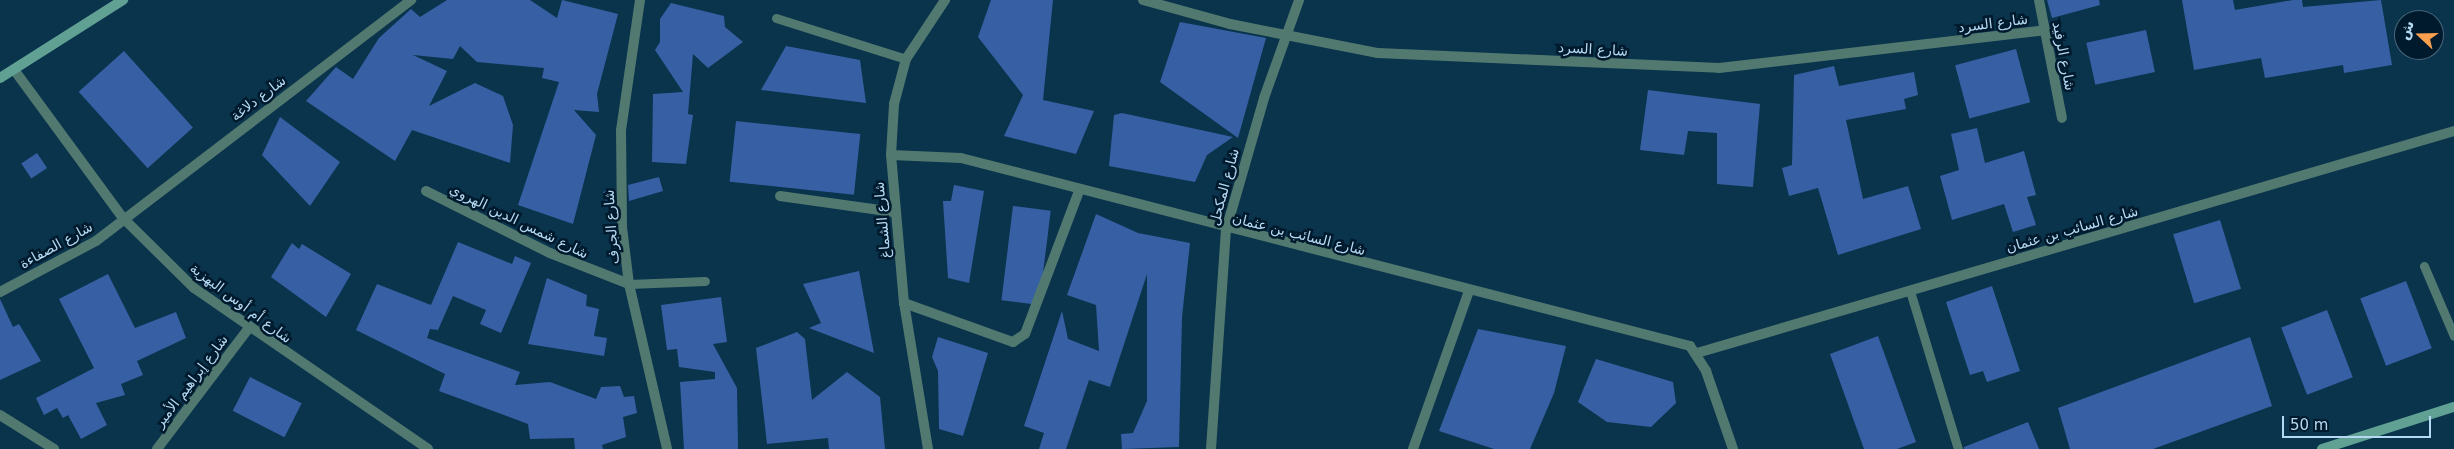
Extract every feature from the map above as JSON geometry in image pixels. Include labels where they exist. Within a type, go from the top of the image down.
[{"type":"street","points":[[0,78],[14,72],[123,0]]},
{"type":"street","name":"شارع دلاغة","points":[[123,218],[411,0]]},
{"type":"street","name":"شارع الجرف","points":[[640,0],[621,130],[622,227],[629,284],[667,449]]},
{"type":"street","name":"شارع الشماغ","points":[[928,449],[904,304],[894,212],[891,155],[894,104],[906,59],[944,0]]},
{"type":"street","name":"شارع السرد","points":[[1143,0],[1286,36],[1378,53],[1719,68],[2045,30]]},
{"type":"street","name":"شارع المكحل","points":[[1211,449],[1226,230],[1286,36],[1299,0]]},
{"type":"street","name":"شارع الرفيد","points":[[2039,0],[2062,118]]},
{"type":"street","name":"شارع أم أوس البهزية","points":[[14,72],[123,218],[194,288],[248,329],[428,449]]},
{"type":"street","name":"شارع السائب بن عثمان","points":[[891,155],[960,158],[1226,230],[1469,291],[1589,318],[1690,346],[1697,353],[2454,131]]},
{"type":"street","name":"شارع شمس الدين الهروي","points":[[426,191],[550,253],[629,284]]},
{"type":"street","points":[[904,304],[1013,342],[1025,334],[1079,191]]},
{"type":"street","points":[[780,196],[894,212]]},
{"type":"street","name":"شارع الصفاءة","points":[[0,292],[96,241],[123,218]]},
{"type":"street","points":[[1412,449],[1469,291]]},
{"type":"street","name":"شارع إبراهيم الأمير","points":[[157,449],[248,329]]},
{"type":"street","points":[[1697,353],[1733,449]]},
{"type":"street","points":[[2322,449],[2454,407]]},
{"type":"street","points":[[0,415],[54,449]]},
{"type":"lane","points":[[776,18],[906,59]]},
{"type":"lane","points":[[2424,266],[2454,336]]},
{"type":"lane","points":[[629,284],[705,281]]},
{"type":"lane","points":[[1910,291],[1958,449]]},
{"type":"building","points":[[447,0],[530,0],[557,18],[562,0],[618,14],[597,94],[599,112],[574,110],[596,135],[573,224],[518,205],[559,82],[542,78],[544,68],[477,62],[460,46],[453,59],[413,55],[447,71],[429,106],[475,83],[503,96],[513,125],[510,163],[412,130],[395,161],[306,101],[336,67],[353,79],[379,38],[411,9],[420,17]]},
{"type":"building","points":[[991,0],[1053,0],[1043,100],[1094,111],[1076,154],[1004,136],[1023,95],[978,37]]},
{"type":"building","points":[[2047,0],[2099,0],[2100,5],[2052,18]]},
{"type":"building","points":[[2182,0],[2233,0],[2235,10],[2293,0],[2302,0],[2303,7],[2381,0],[2392,65],[2344,73],[2343,65],[2265,78],[2261,58],[2194,70]]},
{"type":"building","points":[[671,3],[724,16],[725,27],[743,42],[708,68],[693,54],[688,114],[693,115],[686,164],[652,162],[653,94],[683,92],[655,50],[660,42],[660,19]]},
{"type":"building","points":[[1180,22],[1266,38],[1238,138],[1160,82]]},
{"type":"building","points":[[2146,30],[2155,72],[2095,85],[2086,43]]},
{"type":"building","points":[[786,46],[860,60],[866,103],[761,90]]},
{"type":"building","points":[[2016,49],[2030,102],[1969,118],[1955,65]]},
{"type":"building","points":[[124,51],[193,128],[148,168],[79,92]]},
{"type":"building","points":[[1834,66],[1839,86],[1914,72],[1918,95],[1904,99],[1906,109],[1846,120],[1863,199],[1908,186],[1921,229],[1838,255],[1818,188],[1789,196],[1782,168],[1792,165],[1794,75]]},
{"type":"building","points":[[1648,90],[1760,104],[1753,187],[1717,184],[1717,133],[1688,131],[1684,155],[1640,150]]},
{"type":"building","points":[[1122,113],[1233,137],[1207,155],[1195,182],[1109,166],[1114,115]]},
{"type":"building","points":[[280,117],[340,162],[310,206],[262,155]]},
{"type":"building","points":[[736,121],[860,134],[854,195],[730,182]]},
{"type":"building","points":[[1977,128],[1985,163],[2024,151],[2036,195],[2027,197],[2036,225],[2013,232],[2004,204],[1952,220],[1940,176],[1959,170],[1951,134]]},
{"type":"building","points":[[37,153],[47,168],[31,179],[21,164]]},
{"type":"building","points":[[659,177],[663,191],[629,201],[628,185]]},
{"type":"building","points":[[954,185],[984,191],[969,283],[948,278],[943,201],[951,201]]},
{"type":"building","points":[[615,189],[615,204],[607,207],[603,192]]},
{"type":"building","points":[[1013,206],[1051,211],[1039,305],[1001,300]]},
{"type":"building","points":[[1096,214],[1138,233],[1190,243],[1182,317],[1179,447],[1122,449],[1121,434],[1133,433],[1147,401],[1147,274],[1110,387],[1089,380],[1066,449],[1039,449],[1044,433],[1024,426],[1062,311],[1068,339],[1099,351],[1096,305],[1067,295]]},
{"type":"building","points":[[2220,220],[2241,289],[2194,303],[2173,234]]},
{"type":"building","points":[[458,242],[512,264],[515,256],[531,263],[501,333],[480,324],[486,310],[453,296],[438,330],[430,329],[427,338],[520,372],[515,385],[550,382],[596,399],[601,387],[620,386],[624,397],[634,396],[637,413],[623,417],[626,437],[602,445],[603,449],[575,449],[574,438],[530,439],[528,424],[439,391],[445,374],[356,330],[377,284],[431,305]]},
{"type":"building","points":[[292,243],[299,249],[302,244],[351,274],[326,317],[271,277]]},
{"type":"building","points":[[859,271],[874,353],[809,328],[821,323],[803,284]]},
{"type":"building","points":[[108,274],[135,328],[176,312],[186,338],[137,361],[143,375],[121,384],[125,395],[96,403],[107,425],[81,439],[68,415],[63,418],[57,408],[44,415],[36,398],[94,368],[59,299]]},
{"type":"building","points":[[547,278],[587,295],[586,306],[599,309],[594,336],[607,338],[604,356],[528,344]]},
{"type":"building","points":[[2406,281],[2432,348],[2386,366],[2360,299]]},
{"type":"building","points":[[1992,286],[2020,371],[1987,382],[1983,371],[1970,375],[1946,302]]},
{"type":"building","points":[[721,297],[727,342],[713,344],[737,388],[738,449],[684,449],[680,382],[715,379],[715,372],[679,367],[677,349],[667,350],[661,305]]},
{"type":"building","points":[[0,299],[13,327],[19,324],[41,361],[0,380]]},
{"type":"building","points":[[2327,310],[2353,377],[2307,395],[2281,328]]},
{"type":"building","points":[[1478,329],[1566,346],[1554,393],[1530,449],[1494,449],[1439,431]]},
{"type":"building","points":[[797,332],[805,339],[812,400],[847,372],[880,397],[885,449],[829,449],[828,438],[767,444],[756,348]]},
{"type":"building","points":[[1878,336],[1916,442],[1897,449],[1864,449],[1830,354]]},
{"type":"building","points":[[938,337],[988,353],[963,436],[939,429],[938,371],[932,357]]},
{"type":"building","points":[[2250,337],[2272,406],[2153,449],[2070,449],[2058,408]]},
{"type":"building","points":[[1596,359],[1673,382],[1676,403],[1651,427],[1607,422],[1578,402]]},
{"type":"building","points":[[250,377],[302,403],[284,437],[233,411]]},
{"type":"building","points":[[2028,422],[2039,449],[1964,449],[1964,447]]}]
